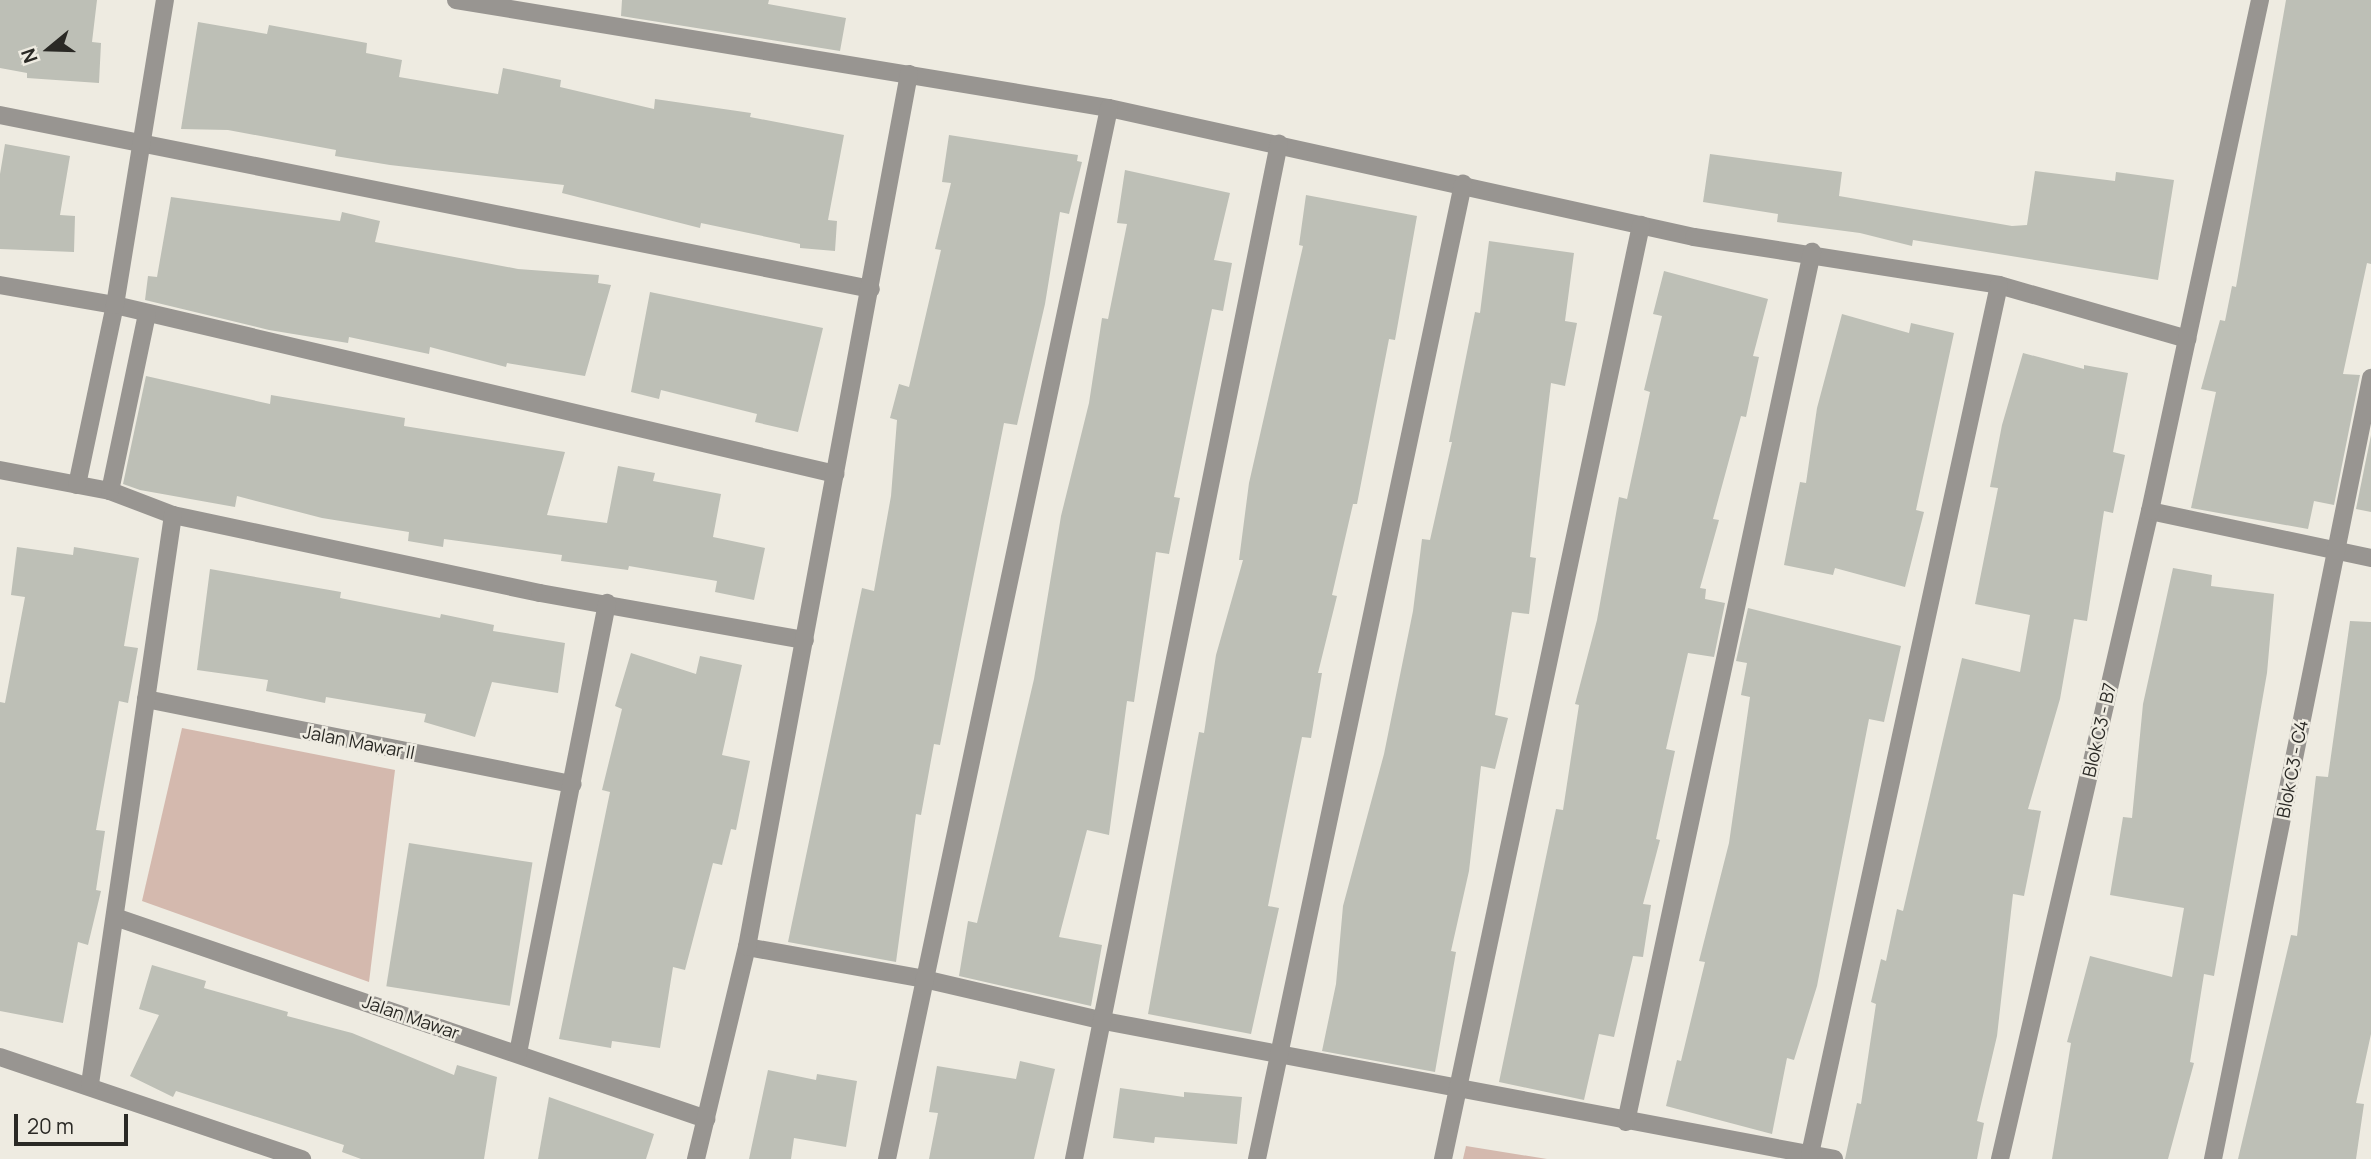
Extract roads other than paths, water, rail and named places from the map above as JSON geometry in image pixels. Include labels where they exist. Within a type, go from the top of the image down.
[{"type":"street","points":[[77,485],[115,304],[165,0]]},
{"type":"street","points":[[456,0],[1109,108],[1463,184],[1641,226],[1812,252],[1999,285],[2187,339]]},
{"type":"street","name":"Blok C3 - B7","points":[[2000,1159],[2150,512],[2260,0]]},
{"type":"street","points":[[696,1159],[747,947],[909,74]]},
{"type":"street","points":[[887,1159],[1109,108]]},
{"type":"street","points":[[0,115],[871,289]]},
{"type":"street","points":[[1074,1159],[1279,144]]},
{"type":"street","points":[[1257,1159],[1463,184]]},
{"type":"street","points":[[1443,1159],[1641,226]]},
{"type":"street","points":[[1626,1122],[1812,252]]},
{"type":"street","points":[[0,285],[115,304],[147,314],[835,474]]},
{"type":"street","points":[[1810,1154],[1999,285]]},
{"type":"street","points":[[110,491],[147,314]]},
{"type":"street","name":"Blok C3 - C4","points":[[2213,1159],[2371,378]]},
{"type":"street","points":[[0,470],[110,491],[173,514],[607,604],[805,640]]},
{"type":"street","points":[[2150,512],[2371,558]]},
{"type":"street","points":[[90,1084],[173,514]]},
{"type":"street","points":[[518,1053],[607,604]]},
{"type":"street","name":"Jalan Mawar II","points":[[146,699],[573,784]]},
{"type":"street","name":"Jalan Mawar","points":[[115,917],[706,1119]]},
{"type":"street","points":[[747,947],[924,979],[1104,1021],[1626,1122],[1834,1159]]},
{"type":"street","points":[[0,1057],[90,1084],[302,1159]]}]
